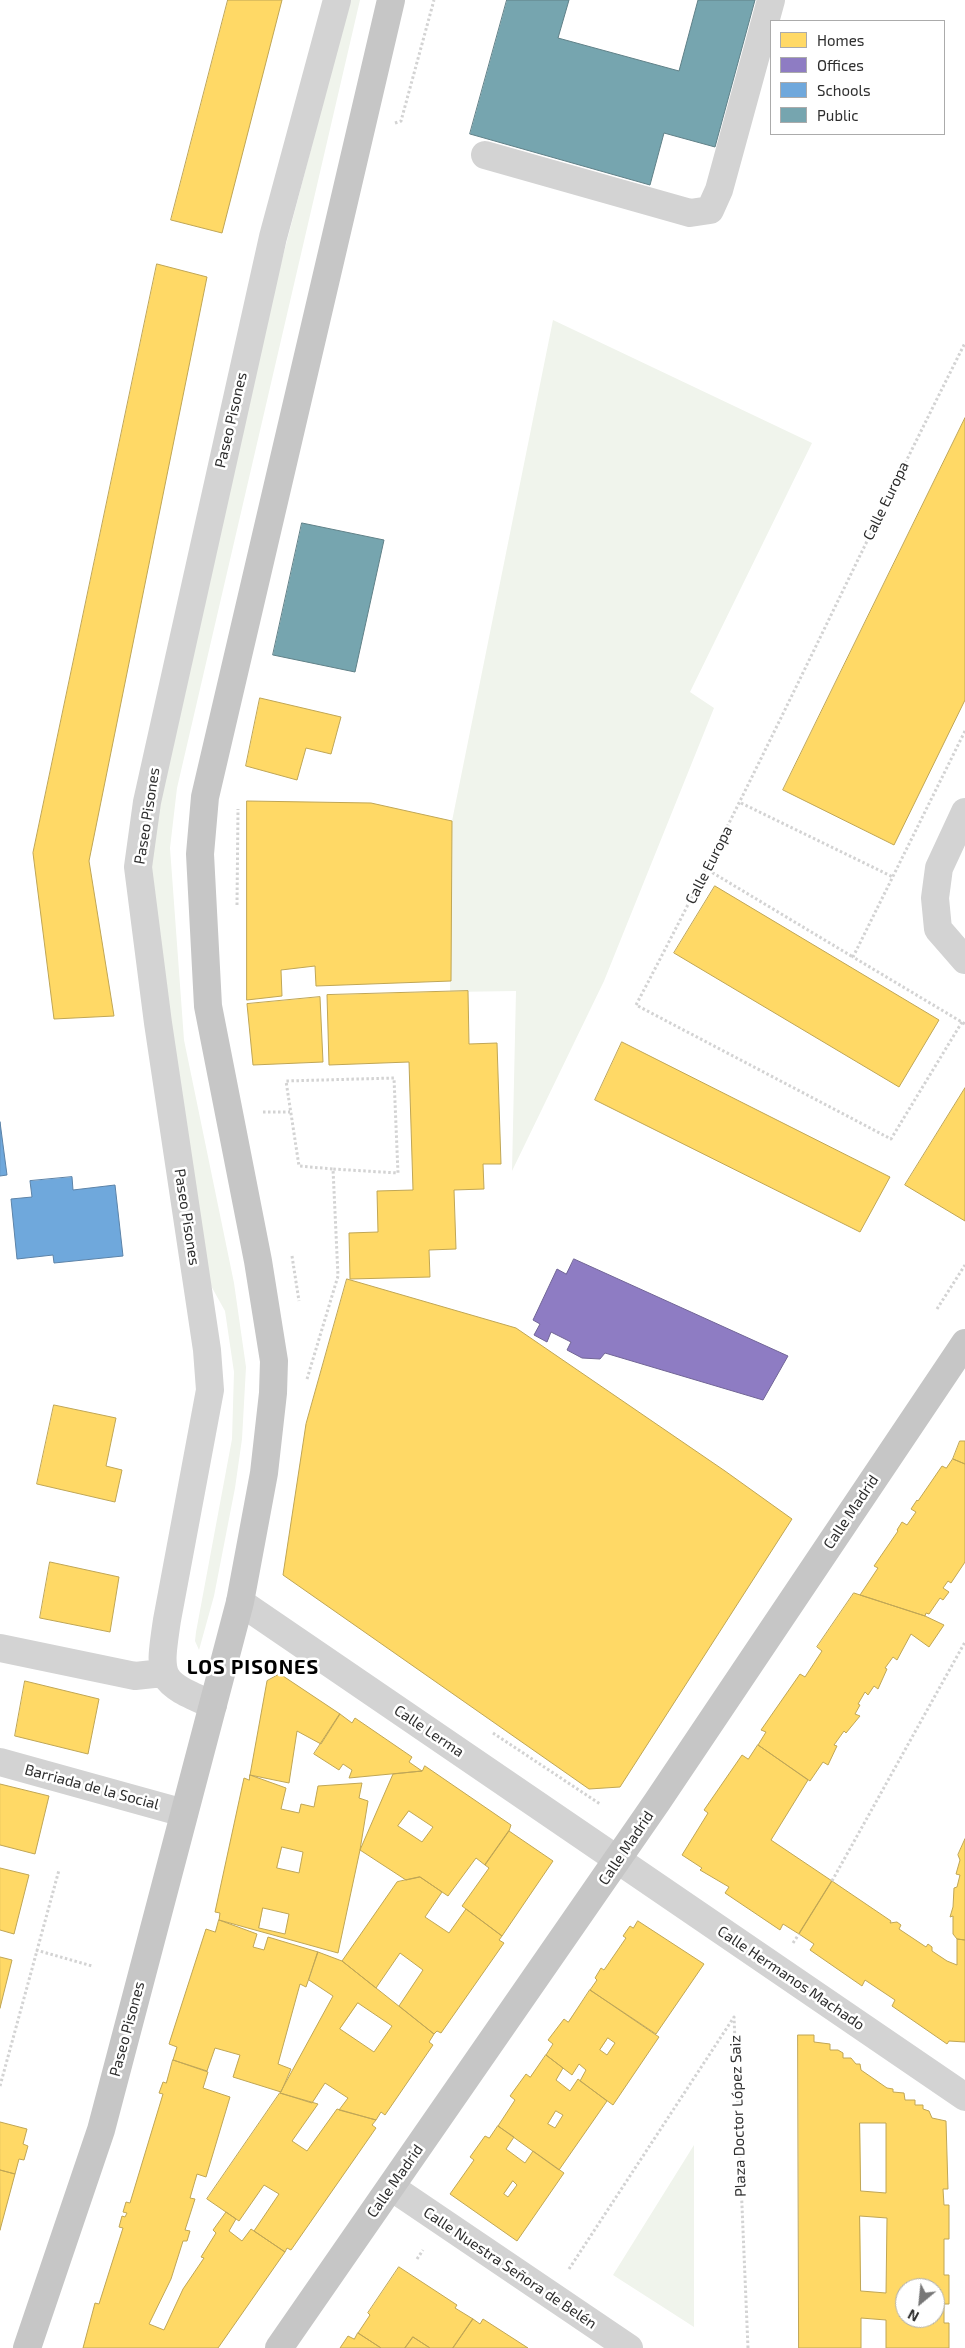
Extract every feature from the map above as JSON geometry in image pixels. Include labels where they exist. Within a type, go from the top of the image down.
[{"type":"main road","name":"Paseo Pisones","points":[[28,2348],[101,2130],[240,1602],[264,1473],[273,1393],[274,1361],[258,1262],[208,1006],[201,884],[201,825],[205,797],[391,0]]},
{"type":"main road","name":"Calle Madrid","points":[[279,2348],[618,1860],[965,1343]]},
{"type":"street","name":"Paseo Pisones","points":[[163,1673],[163,1646],[167,1620],[210,1390],[207,1350],[158,1023],[138,867],[147,802],[273,237],[337,0]]},
{"type":"street","points":[[484,155],[690,212],[710,210],[719,190],[771,0]]},
{"type":"street","points":[[965,812],[939,868],[935,898],[938,929],[965,960]]},
{"type":"street","name":"Calle Lerma","points":[[240,1602],[618,1860]]},
{"type":"street","points":[[0,1648],[135,1676],[163,1673],[168,1682],[176,1689],[213,1705]]},
{"type":"street","name":"Barriada de la Social","points":[[0,1762],[184,1813]]},
{"type":"street","name":"Calle Hermanos Machado","points":[[618,1860],[965,2097]]},
{"type":"street","name":"Calle Nuestra Señora de Belén","points":[[391,2187],[629,2348]]},
{"type":"path","points":[[386,126],[401,121],[434,0]]},
{"type":"path","name":"Calle Europa","points":[[962,1022],[891,1139],[636,1005],[708,870],[885,501],[965,343]]},
{"type":"path","points":[[237,910],[239,802]]},
{"type":"path","points":[[741,802],[893,877]]},
{"type":"path","points":[[708,870],[853,957]]},
{"type":"path","points":[[394,1078],[398,1174],[333,1169],[299,1166],[286,1081],[394,1078]]},
{"type":"path","points":[[262,1104],[265,1122]]},
{"type":"path","points":[[263,1112],[290,1112]]},
{"type":"path","points":[[305,1362],[307,1380],[338,1276],[333,1169]]},
{"type":"path","points":[[290,1246],[300,1308]]},
{"type":"path","points":[[937,1309],[965,1265]]},
{"type":"path","points":[[832,1882],[965,1642]]},
{"type":"path","points":[[486,1728],[600,1804]]},
{"type":"path","points":[[0,2086],[59,1870]]},
{"type":"path","points":[[36,1950],[92,1966]]},
{"type":"path","name":"Plaza Doctor López Saiz","points":[[566,2275],[734,2017],[748,2348]]},
{"type":"path","points":[[417,2259],[423,2250]]},
{"type":"shaded area","points":[[350,0],[360,0],[177,788],[170,848],[184,1040],[234,1283],[246,1367],[242,1439],[235,1488],[214,1596],[199,1650],[195,1641],[196,1632],[232,1439],[234,1372],[225,1311],[210,1284],[196,1200],[151,878],[152,849],[159,806],[278,275]]},
{"type":"shaded area","points":[[553,320],[812,443],[690,692],[714,708],[604,981],[512,1171],[516,991],[450,992],[452,821]]},
{"type":"shaded area","points":[[694,2145],[694,2327],[613,2275]]},
{"type":"building: Homes","points":[[228,0],[282,0],[222,233],[171,220]]},
{"type":"building: Homes","points":[[157,264],[207,277],[89,861],[114,1016],[54,1019],[33,853]]},
{"type":"building: Homes","points":[[965,418],[965,700],[894,845],[783,790]]},
{"type":"building: Homes","points":[[260,698],[341,717],[331,754],[306,748],[297,780],[246,766]]},
{"type":"building: Homes","points":[[247,801],[371,803],[452,821],[451,981],[316,986],[315,966],[281,970],[282,996],[247,1000]]},
{"type":"building: Homes","points":[[715,886],[939,1020],[899,1087],[674,953]]},
{"type":"building: Homes","points":[[468,991],[469,1044],[497,1043],[501,1164],[483,1164],[484,1189],[454,1190],[456,1249],[429,1250],[430,1277],[350,1279],[349,1233],[378,1232],[377,1191],[413,1190],[409,1062],[329,1065],[327,995]]},
{"type":"building: Homes","points":[[320,997],[323,1062],[253,1065],[247,1004]]},
{"type":"building: Homes","points":[[622,1042],[890,1177],[860,1232],[595,1100]]},
{"type":"building: Homes","points":[[965,1088],[965,1221],[905,1185]]},
{"type":"building: Homes","points":[[347,1279],[516,1328],[792,1519],[620,1787],[589,1789],[283,1575],[306,1424]]},
{"type":"building: Homes","points":[[54,1405],[116,1418],[106,1466],[122,1470],[115,1502],[37,1484]]},
{"type":"building: Homes","points":[[960,1441],[965,1441],[965,1464],[953,1459]]},
{"type":"building: Homes","points":[[953,1459],[965,1464],[965,1562],[951,1583],[948,1581],[943,1588],[949,1592],[943,1600],[940,1598],[929,1614],[926,1613],[925,1616],[860,1595],[878,1568],[874,1566],[902,1522],[907,1525],[916,1512],[911,1509],[917,1500],[942,1466],[946,1468]]},
{"type":"building: Homes","points":[[50,1562],[119,1577],[110,1632],[40,1618]]},
{"type":"building: Homes","points":[[854,1593],[925,1616],[944,1625],[929,1647],[911,1634],[897,1660],[893,1657],[885,1668],[887,1669],[878,1689],[874,1686],[868,1695],[865,1692],[855,1714],[860,1716],[846,1733],[844,1731],[834,1745],[837,1746],[828,1765],[823,1762],[810,1781],[758,1745],[766,1732],[761,1730],[800,1674],[805,1677],[822,1651],[817,1647]]},
{"type":"building: Homes","points":[[280,1674],[340,1714],[321,1744],[297,1731],[289,1783],[250,1775],[267,1681]]},
{"type":"building: Homes","points":[[25,1681],[99,1699],[88,1754],[15,1736]]},
{"type":"building: Homes","points":[[340,1714],[352,1723],[355,1718],[412,1757],[409,1762],[422,1771],[349,1778],[352,1770],[343,1764],[339,1770],[314,1754]]},
{"type":"building: Homes","points":[[758,1745],[808,1780],[771,1840],[832,1881],[799,1934],[783,1924],[780,1930],[725,1893],[729,1887],[700,1870],[702,1868],[682,1855],[708,1813],[704,1810],[742,1755],[748,1759]]},
{"type":"building: Homes","points":[[425,1766],[511,1825],[509,1831],[485,1865],[476,1858],[448,1896],[420,1877],[406,1880],[360,1850],[393,1774],[422,1771]],"holes":[[[409,1811],[433,1827],[422,1842],[398,1826]]]},
{"type":"building: Homes","points":[[250,1775],[286,1788],[281,1809],[299,1813],[301,1804],[314,1807],[318,1786],[362,1783],[359,1798],[368,1801],[360,1850],[338,1953],[219,1920],[220,1913],[215,1912],[244,1778],[249,1780]],"holes":[[[282,1847],[303,1852],[299,1873],[277,1868]],[[263,1908],[289,1914],[285,1934],[259,1928]]]},
{"type":"building: Homes","points":[[0,1784],[49,1796],[35,1854],[0,1845]]},
{"type":"building: Homes","points":[[509,1831],[553,1861],[502,1936],[462,1906],[489,1868],[485,1865]]},
{"type":"building: Homes","points":[[965,1839],[965,1940],[957,1939],[953,1934],[953,1916],[950,1917],[953,1907],[954,1888],[957,1887],[960,1875],[956,1874],[960,1860],[958,1855]]},
{"type":"building: Homes","points":[[0,1868],[29,1875],[14,1934],[0,1930]]},
{"type":"building: Homes","points":[[420,1877],[442,1892],[425,1917],[449,1933],[466,1909],[502,1936],[499,1940],[504,1943],[441,2033],[437,2031],[434,2034],[399,2006],[423,1970],[400,1953],[376,1988],[342,1961],[397,1882]]},
{"type":"building: Homes","points":[[832,1881],[891,1921],[890,1923],[897,1922],[901,1925],[899,1929],[926,1947],[928,1944],[932,1947],[932,1951],[947,1961],[957,1965],[957,1939],[965,1940],[965,2042],[949,2041],[947,2044],[892,2006],[895,2000],[865,1980],[862,1986],[810,1950],[814,1944],[799,1934]]},
{"type":"building: Homes","points":[[219,1920],[257,1934],[253,1947],[264,1950],[268,1937],[318,1952],[306,1987],[300,1984],[278,2064],[291,2069],[281,2092],[233,2077],[240,2055],[215,2048],[207,2071],[173,2060],[177,2047],[169,2044],[206,1929],[215,1932]]},
{"type":"building: Homes","points":[[638,1921],[704,1964],[656,2034],[590,1990],[597,1980],[595,1978],[601,1968],[604,1970],[626,1938],[623,1936],[630,1926],[633,1928]]},
{"type":"building: Homes","points":[[318,1952],[342,1961],[434,2034],[429,2042],[433,2045],[385,2115],[381,2112],[376,2120],[339,2110],[348,2098],[325,2083],[312,2103],[280,2093],[333,1996],[309,1980]],"holes":[[[358,2003],[392,2026],[374,2052],[340,2029]]]},
{"type":"building: Homes","points":[[0,1957],[12,1960],[0,2008]]},
{"type":"building: Homes","points":[[590,1990],[659,2037],[613,2105],[580,2081],[586,2070],[579,2064],[572,2075],[546,2055],[553,2044],[548,2040],[564,2019],[568,2022]],"holes":[[[608,2038],[615,2043],[607,2055],[600,2050]]]},
{"type":"building: Homes","points":[[798,2035],[814,2035],[814,2042],[830,2044],[830,2050],[838,2050],[843,2053],[843,2058],[851,2058],[856,2064],[860,2064],[861,2070],[887,2088],[893,2089],[893,2092],[904,2093],[905,2100],[915,2100],[915,2105],[923,2105],[923,2109],[929,2111],[932,2118],[946,2121],[948,2189],[943,2189],[944,2205],[949,2205],[949,2239],[944,2239],[944,2275],[949,2275],[949,2304],[945,2304],[945,2278],[895,2278],[895,2328],[945,2328],[945,2323],[949,2323],[949,2348],[886,2348],[886,2320],[861,2318],[861,2348],[799,2348]],"holes":[[[860,2123],[886,2123],[886,2193],[861,2191]],[[860,2216],[887,2218],[886,2293],[861,2291]]]},
{"type":"building: Homes","points":[[546,2055],[563,2068],[556,2080],[570,2091],[578,2079],[607,2101],[559,2170],[498,2126],[515,2100],[510,2096],[526,2074],[530,2077]],"holes":[[[556,2111],[563,2115],[555,2128],[548,2124]]]},
{"type":"building: Homes","points":[[173,2060],[208,2072],[203,2088],[230,2097],[206,2177],[197,2174],[190,2198],[195,2199],[185,2230],[190,2231],[187,2241],[183,2241],[171,2279],[149,2324],[164,2330],[183,2289],[204,2258],[201,2257],[216,2233],[213,2230],[226,2212],[236,2219],[229,2231],[242,2241],[251,2229],[285,2252],[218,2348],[83,2348],[95,2303],[99,2304],[123,2228],[119,2227],[122,2216],[125,2217],[127,2213],[123,2212],[126,2202],[130,2203],[163,2094],[159,2093],[163,2082],[166,2083]]},
{"type":"building: Homes","points":[[280,2093],[318,2104],[292,2141],[307,2151],[337,2109],[376,2120],[372,2125],[376,2128],[291,2250],[287,2248],[285,2252],[254,2231],[279,2194],[264,2185],[239,2221],[207,2199]]},
{"type":"building: Homes","points":[[0,2122],[27,2129],[23,2144],[28,2146],[24,2160],[19,2159],[15,2174],[0,2170]]},
{"type":"building: Homes","points":[[498,2126],[514,2137],[506,2149],[525,2163],[533,2151],[564,2173],[517,2241],[450,2194],[474,2160],[470,2157],[485,2136],[489,2138]],"holes":[[[513,2181],[517,2185],[508,2197],[504,2194]]]},
{"type":"building: Homes","points":[[0,2170],[15,2174],[0,2230]]},
{"type":"building: Homes","points":[[399,2267],[457,2305],[455,2308],[473,2319],[453,2348],[430,2348],[413,2337],[405,2348],[381,2348],[358,2333],[370,2315],[368,2313]]},
{"type":"building: Homes","points":[[473,2319],[480,2324],[483,2319],[528,2348],[453,2348]]},
{"type":"building: Homes","points":[[358,2333],[381,2348],[340,2348],[348,2336],[354,2339]]},
{"type":"building: Homes","points":[[413,2337],[430,2348],[405,2348]]},
{"type":"building: Offices","points":[[574,1259],[788,1356],[763,1400],[605,1353],[600,1359],[582,1358],[567,1350],[571,1342],[551,1332],[547,1342],[534,1335],[540,1324],[533,1320],[557,1269],[566,1274]]},
{"type":"building: Schools","points":[[0,1122],[7,1175],[0,1176]]},
{"type":"building: Schools","points":[[72,1177],[73,1190],[115,1185],[123,1256],[54,1263],[53,1255],[17,1259],[11,1199],[32,1197],[30,1181]]},
{"type":"building: Public","points":[[507,0],[569,0],[558,38],[679,71],[698,0],[755,0],[715,147],[664,133],[650,185],[470,134]]},
{"type":"building: Public","points":[[302,523],[384,540],[355,672],[273,655]]},
{"type":"district","name":"LOS PISONES","points":[[253,1667]]}]
